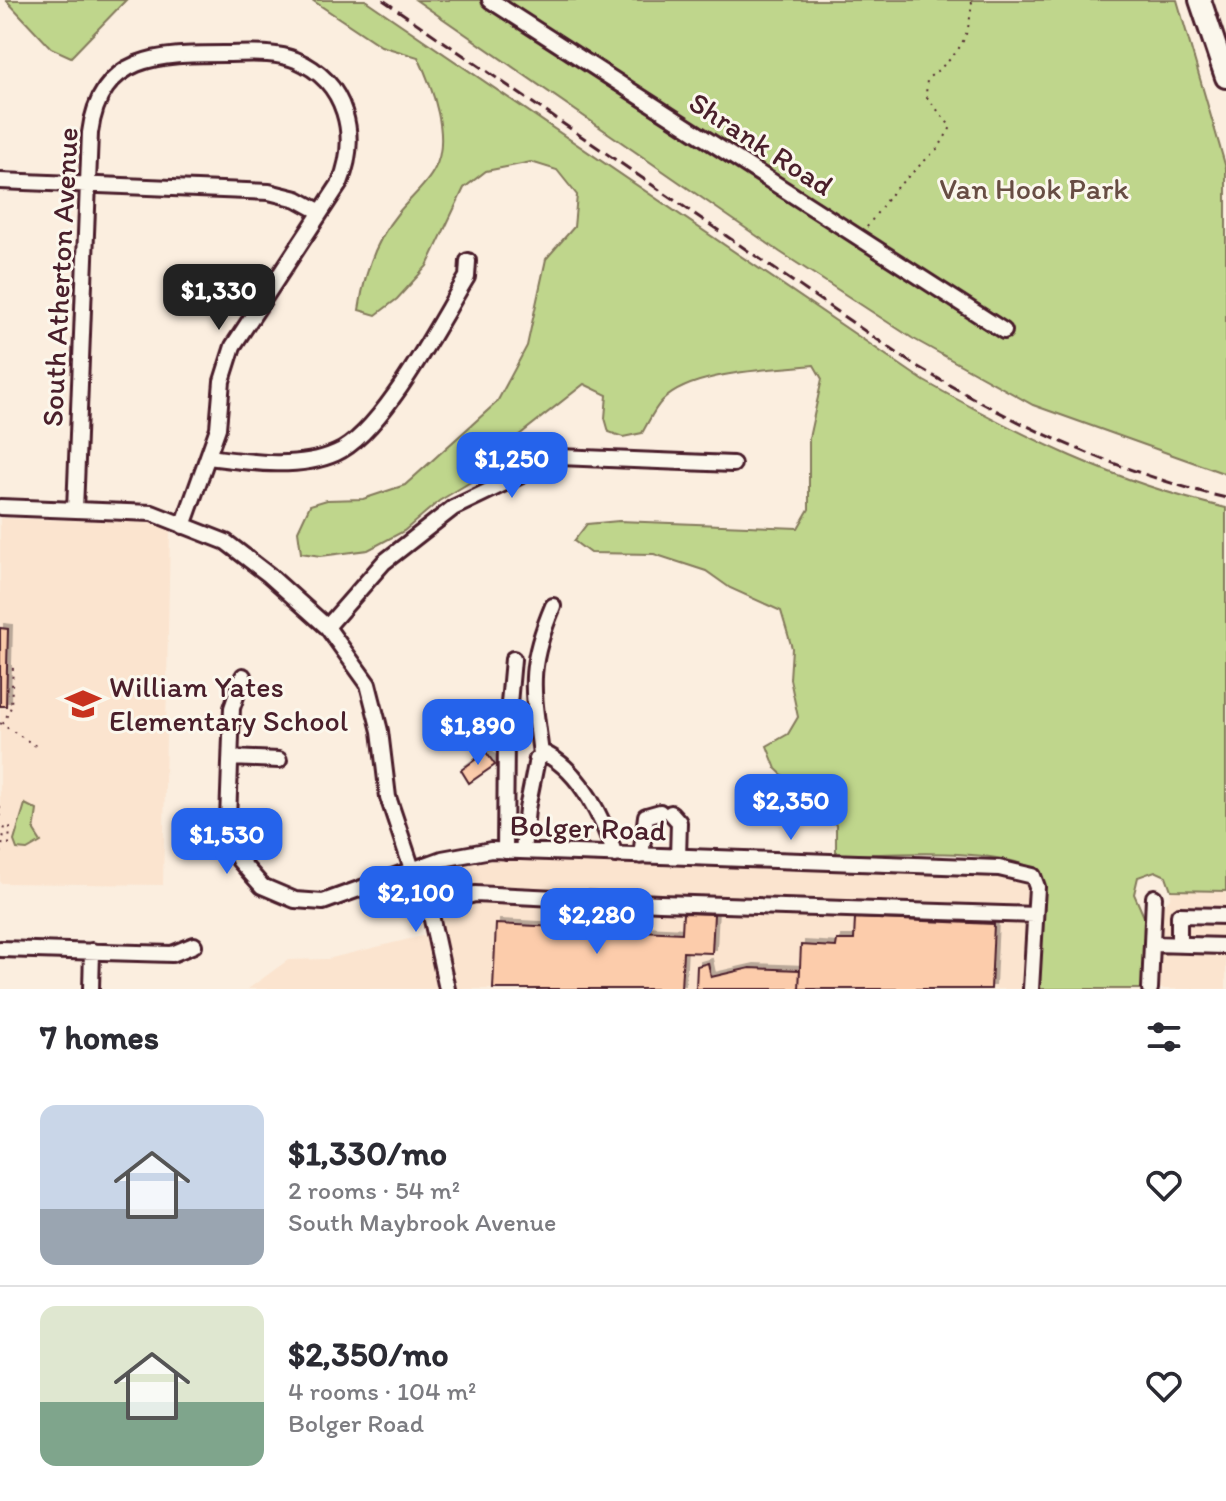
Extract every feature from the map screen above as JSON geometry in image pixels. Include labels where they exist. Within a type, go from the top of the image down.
[{"type":"highway","points":[[1200,0],[1226,77]]},
{"type":"street","name":"Shrank Road","points":[[490,0],[1004,331]]},
{"type":"street","name":"South Atherton Avenue","points":[[75,510],[88,184],[95,109],[114,79],[136,63],[171,54],[274,54],[296,60],[320,74],[338,95],[347,116],[351,143],[344,175],[319,211]]},
{"type":"street","points":[[0,181],[269,192],[297,199],[319,211],[233,346],[222,381],[218,428],[183,526]]},
{"type":"street","points":[[208,457],[257,463],[307,460],[334,454],[353,444],[375,421],[467,277],[468,261]]},
{"type":"street","points":[[327,627],[384,562],[453,508],[559,457],[733,464]]},
{"type":"street","points":[[0,507],[152,513],[226,542],[269,575],[327,627],[368,684],[380,731],[388,797],[412,869],[429,906],[447,989]]},
{"type":"street","points":[[523,851],[527,809],[541,754],[531,679],[540,637],[553,606]]},
{"type":"street","points":[[505,851],[506,737],[513,659]]},
{"type":"street","name":"Bolger Road","points":[[243,676],[233,702],[230,836],[239,860],[262,886],[295,900],[323,902],[468,852],[523,851],[999,868],[1033,876],[1035,915],[1031,989]]},
{"type":"street","points":[[541,754],[556,759],[600,814],[615,855]]},
{"type":"street","points":[[231,758],[279,760]]},
{"type":"street","points":[[641,856],[646,816],[666,812],[679,822],[678,857]]},
{"type":"street","points":[[429,906],[475,894],[1035,915]]},
{"type":"street","points":[[1150,989],[1154,897]]},
{"type":"street","points":[[1179,944],[1179,915],[1226,916]]},
{"type":"street","points":[[1152,944],[1226,946]]},
{"type":"street","points":[[0,949],[172,954],[194,945]]},
{"type":"street","points":[[91,989],[92,951]]},
{"type":"path","points":[[859,238],[893,191],[939,147],[951,127],[926,96],[927,79],[953,58],[967,38],[972,0]]},
{"type":"path","points":[[13,666],[11,707],[2,724],[39,748]]},
{"type":"path","points":[[0,806],[0,837]]},
{"type":"path","points":[[0,861],[5,826],[10,827],[9,844],[14,844]]},
{"type":"shaded area","name":"William Yates Elementary School","points":[[0,518],[154,523],[170,530],[163,885],[0,883]]},
{"type":"shaded area","points":[[487,857],[1018,878],[1026,885],[1029,899],[1024,989],[454,989],[428,878],[440,865]]},
{"type":"shaded area","points":[[1171,890],[1226,891],[1226,989],[1156,989],[1160,908],[1170,898]]},
{"type":"shaded area","points":[[426,935],[437,989],[248,989],[288,960],[327,959]]},
{"type":"green space","points":[[6,0],[126,0],[71,57],[51,48]]},
{"type":"green space","points":[[312,0],[365,0],[924,381],[1070,456],[1145,485],[1226,508],[1226,891],[1171,890],[1166,876],[1155,871],[1138,877],[1134,894],[1145,919],[1143,989],[1037,989],[1035,869],[992,857],[966,854],[836,855],[836,825],[776,769],[767,746],[788,734],[798,717],[790,679],[792,648],[781,611],[730,588],[706,571],[654,554],[590,553],[574,541],[587,524],[619,521],[798,528],[809,509],[809,438],[822,379],[814,365],[734,373],[693,383],[662,401],[642,433],[623,437],[609,432],[605,418],[607,395],[584,384],[518,436],[504,462],[439,501],[404,531],[368,550],[321,556],[301,553],[298,531],[310,505],[327,500],[363,499],[405,485],[497,402],[527,346],[546,259],[574,227],[577,195],[557,170],[531,162],[486,171],[464,188],[427,266],[397,299],[376,315],[359,310],[367,271],[383,235],[434,170],[439,157],[441,128],[434,97],[418,57],[381,46]]},
{"type":"green space","name":"Van Hook Park","points":[[416,0],[1177,0],[1226,168],[1226,474],[1033,405],[912,338],[780,252]]},
{"type":"green space","points":[[25,804],[37,810],[34,831],[41,842],[27,850],[17,849],[14,841]]},
{"type":"building","points":[[0,628],[8,629],[6,706],[0,706]]},
{"type":"building","points":[[486,752],[495,765],[469,783],[461,770]]},
{"type":"building","points":[[683,913],[714,914],[712,953],[683,952],[681,989],[493,989],[496,924],[682,933]]},
{"type":"building","points":[[855,918],[994,924],[991,989],[799,989],[801,945],[836,947],[837,940],[854,940]]},
{"type":"building","points":[[708,963],[711,977],[750,968],[800,970],[799,989],[696,989],[697,966]]},
{"type":"railway","points":[[383,0],[910,362],[947,384],[1024,424],[1102,459],[1226,498]]},
{"type":"place","name":"William Yates Elementary School","points":[[83,704]]}]
